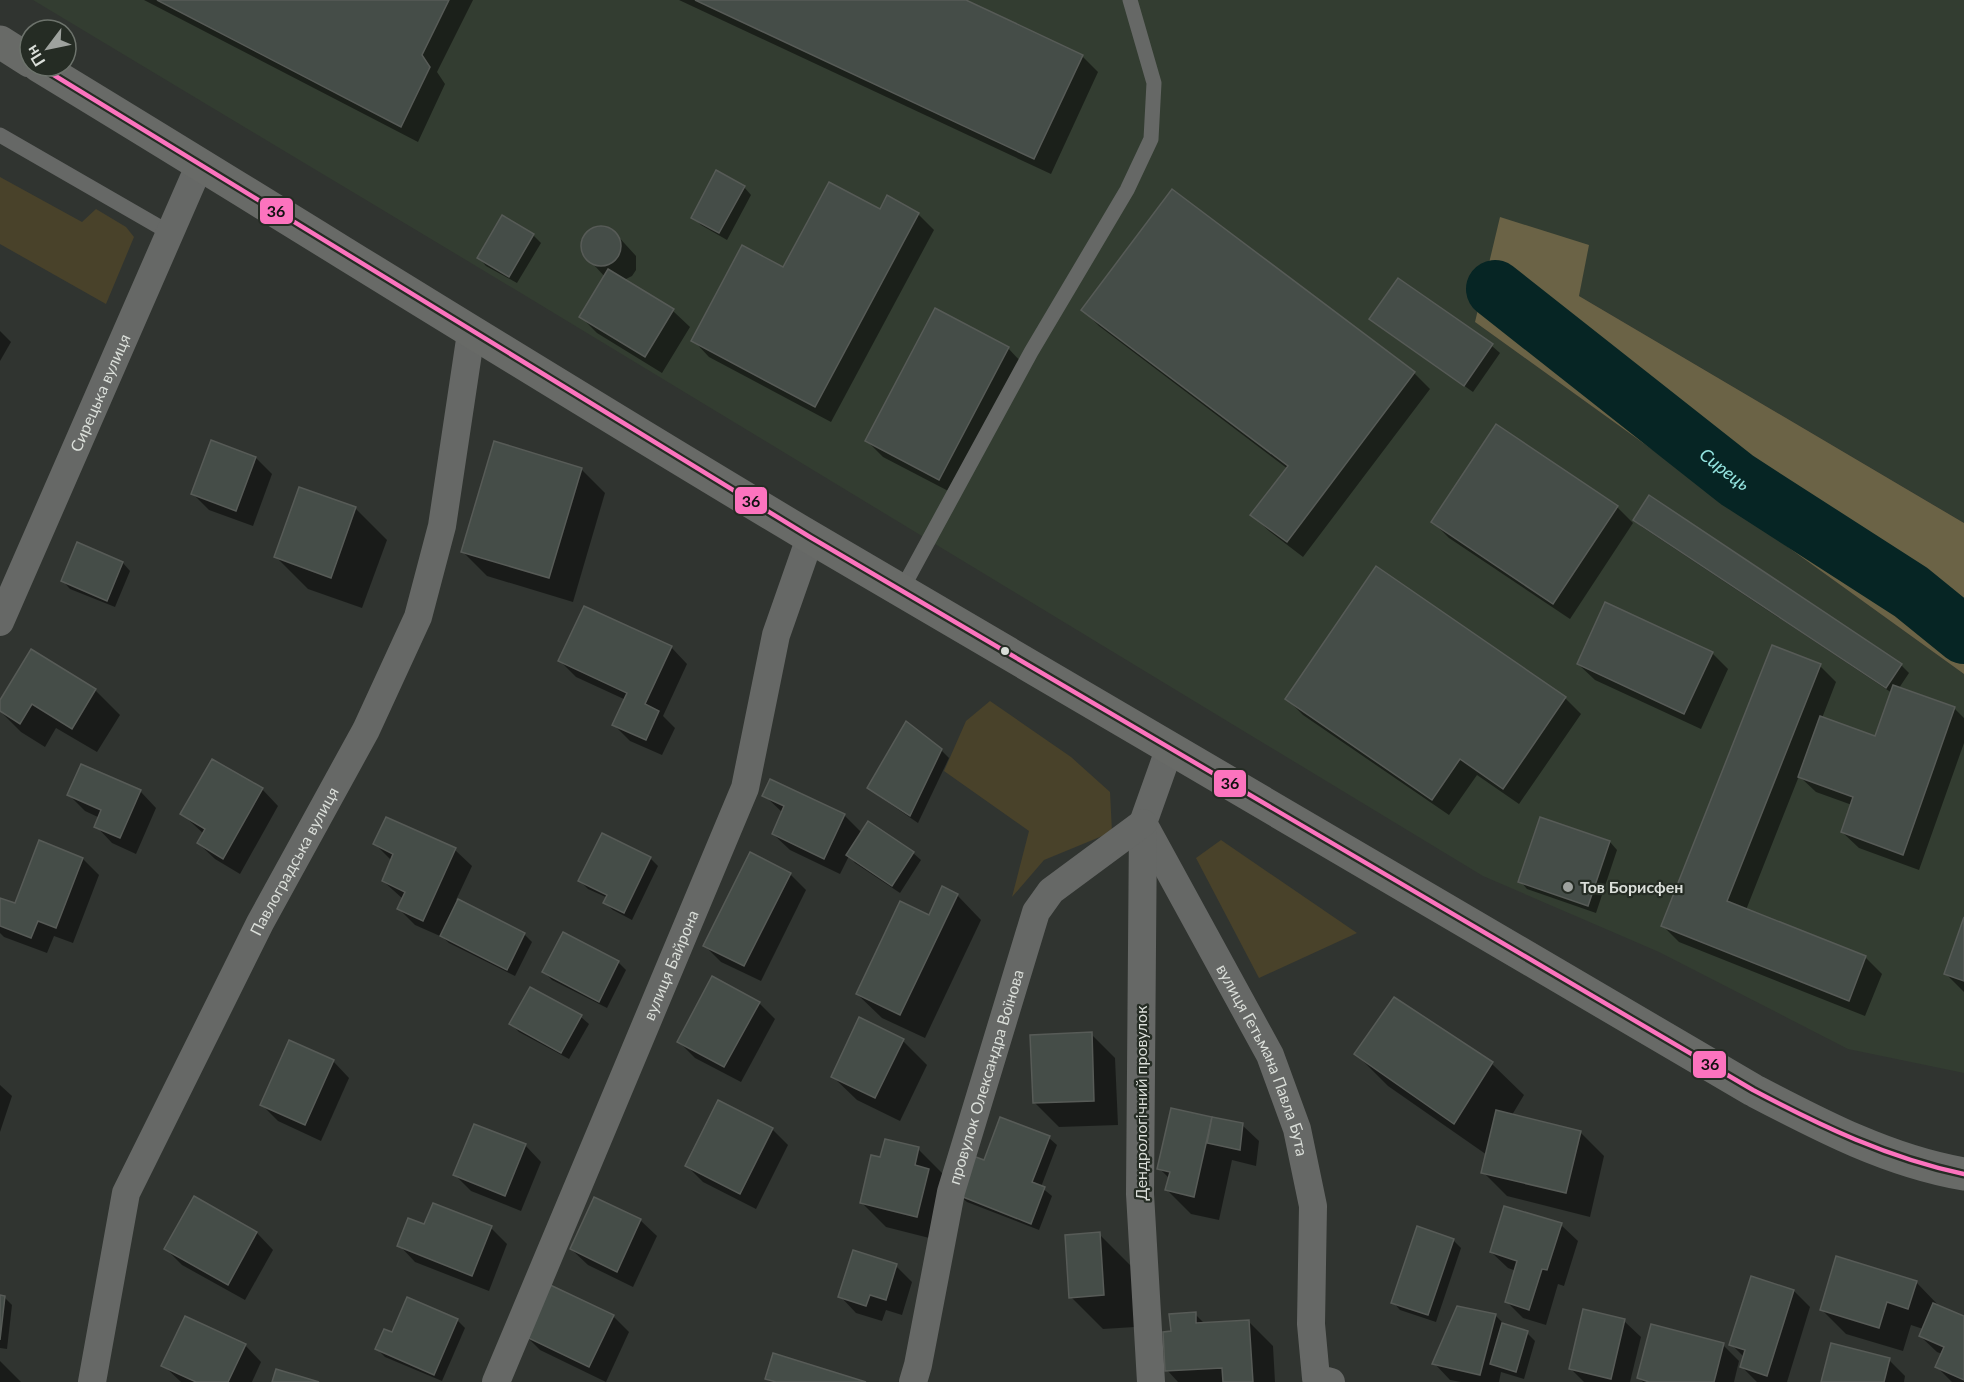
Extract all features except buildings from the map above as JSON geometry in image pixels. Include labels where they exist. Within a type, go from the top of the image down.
[{"type":"main road","points":[[0,42],[18,53]]},
{"type":"main road","points":[[59,78],[471,333],[810,538],[1169,750],[1763,1095],[1822,1126],[1888,1154],[1964,1174]]},
{"type":"street","name":"Сирецька вулиця","points":[[0,622],[200,164]]},
{"type":"street","name":"Павлоградська вулиця","points":[[92,1382],[126,1193],[260,923],[366,730],[418,617],[442,526],[471,333]]},
{"type":"street","name":"вулиця Байрона","points":[[496,1382],[746,788],[776,635],[810,538]]},
{"type":"street","points":[[1143,823],[1169,750]]},
{"type":"street","name":"вулиця Гетьмана Павла Бута","points":[[1143,823],[1270,1055],[1297,1129],[1313,1206],[1311,1324],[1321,1381]]},
{"type":"street","name":"провулок Олександра Воїнова","points":[[912,1382],[918,1365],[951,1192],[1036,912],[1051,891],[1143,823]]},
{"type":"street","name":"Дендрологічний провулок","points":[[1143,823],[1140,1194],[1151,1382]]},
{"type":"lane","points":[[901,591],[1031,352],[1127,190],[1151,139],[1154,83],[1130,0]]},
{"type":"lane","points":[[0,135],[170,233]]},
{"type":"shaded area","points":[[33,0],[1964,0],[1964,523],[1579,296],[1588,245],[1475,322],[1964,674],[1964,1073],[1848,1049],[1659,952],[1483,876],[78,27],[78,18],[63,18]]},
{"type":"shaded area","points":[[0,177],[82,222],[96,209],[126,227],[134,237],[106,304],[0,244]]},
{"type":"shaded area","points":[[1500,217],[1589,245],[1579,296],[1964,523],[1964,674],[1475,322]]},
{"type":"shaded area","points":[[990,701],[1071,757],[1110,792],[1112,832],[1044,860],[1012,897],[1029,831],[944,771],[966,721]]},
{"type":"shaded area","points":[[1221,840],[1357,933],[1259,978],[1196,858]]},
{"type":"waterway","name":"Сирець","points":[[1495,289],[1737,480],[1911,592],[1964,635]]},
{"type":"transit line","name":"36","points":[[59,78],[810,537],[1753,1090],[1856,1140],[1909,1159],[1964,1174]]},
{"type":"place","name":"Тов Борисфен","points":[[1568,887]]}]
